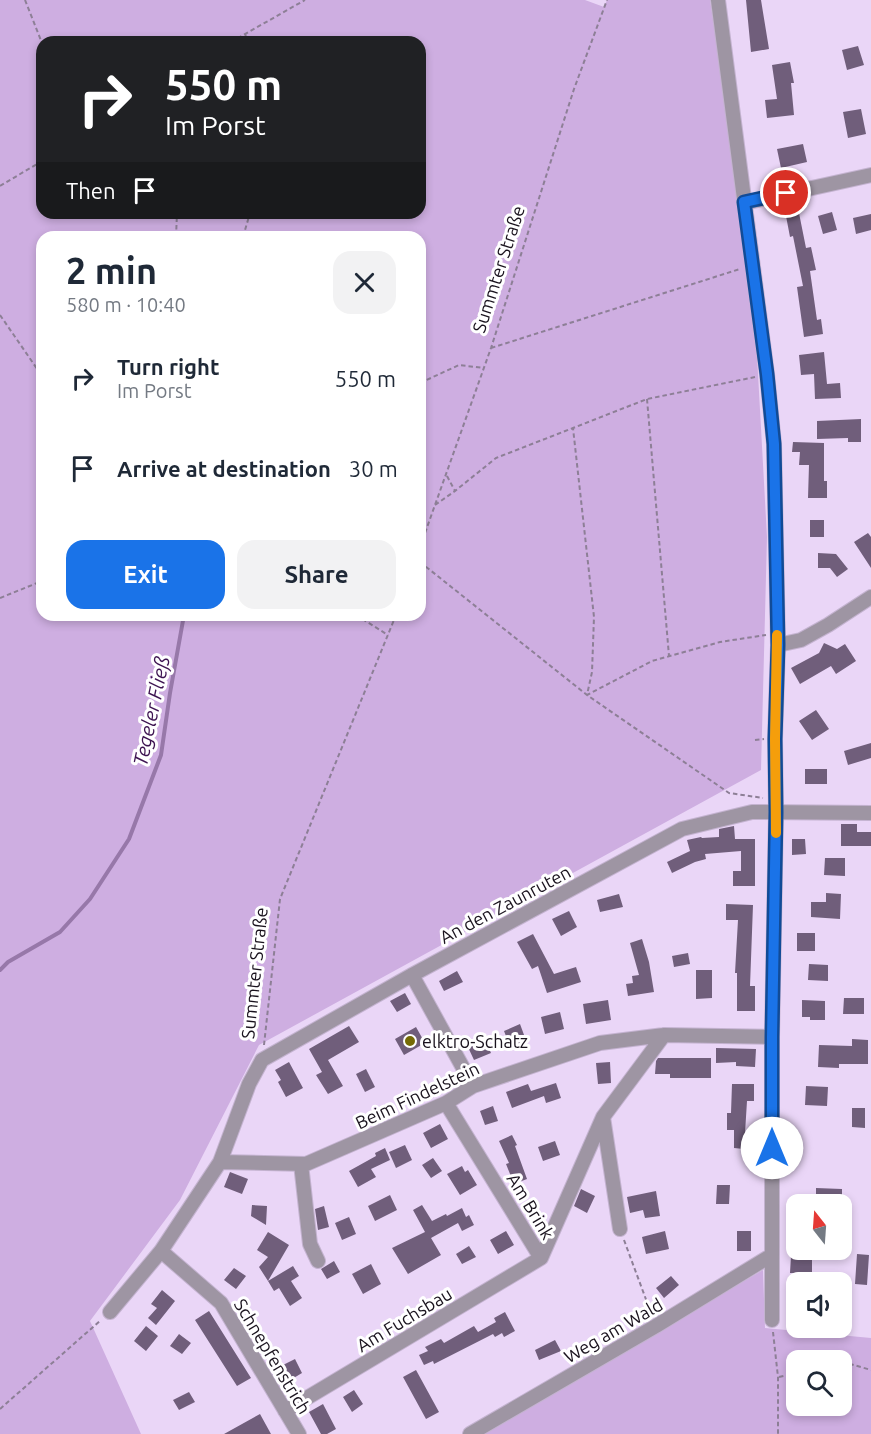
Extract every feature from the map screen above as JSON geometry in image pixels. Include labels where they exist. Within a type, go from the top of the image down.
[{"type":"street","points":[[718,0],[767,374],[774,444],[778,639],[772,1037],[772,1320]]},
{"type":"street","points":[[744,202],[871,175]]},
{"type":"street","points":[[778,639],[801,640],[871,597]]},
{"type":"street","name":"An den Zaunruten","points":[[262,1060],[412,975],[681,829],[775,806],[871,813]]},
{"type":"street","points":[[412,975],[473,1086]]},
{"type":"street","name":"Beim Findelstein","points":[[220,1162],[306,1164],[446,1103],[473,1086],[600,1043],[664,1035],[772,1037]]},
{"type":"street","name":"Am Brink","points":[[541,1258],[603,1116],[664,1035]]},
{"type":"street","name":"Summter Straße","points":[[110,1312],[161,1251],[220,1162],[249,1084],[262,1060]]},
{"type":"street","name":"Am Brink","points":[[446,1103],[541,1258]]},
{"type":"street","points":[[603,1116],[620,1229]]},
{"type":"street","points":[[301,1164],[310,1244],[318,1261]]},
{"type":"street","name":"Schnepfenstrich","points":[[161,1251],[220,1303],[299,1434]]},
{"type":"street","name":"Weg am Wald","points":[[470,1434],[656,1326],[772,1255]]},
{"type":"street","name":"Am Fuchsbau","points":[[285,1411],[541,1258]]},
{"type":"path","points":[[25,0],[39,36]]},
{"type":"path","points":[[245,35],[305,0]]},
{"type":"path","name":"Summter Straße","points":[[426,530],[491,348],[574,90],[607,0]]},
{"type":"path","points":[[0,186],[36,164]]},
{"type":"path","points":[[491,348],[752,265]]},
{"type":"path","points":[[0,315],[36,367]]},
{"type":"path","points":[[426,380],[459,365],[484,368]]},
{"type":"path","points":[[435,505],[496,458],[646,399],[767,374]]},
{"type":"path","points":[[646,399],[669,656]]},
{"type":"path","points":[[573,428],[594,617],[592,672],[587,694]]},
{"type":"path","points":[[446,474],[454,491]]},
{"type":"path","points":[[426,567],[587,694],[729,793],[775,806]]},
{"type":"path","points":[[0,598],[36,583]]},
{"type":"path","points":[[366,621],[388,635]]},
{"type":"path","name":"Summter Straße","points":[[262,1060],[280,899],[394,621]]},
{"type":"path","points":[[587,694],[652,661],[669,656],[720,642],[778,639]]},
{"type":"path","points":[[620,1229],[656,1326]]},
{"type":"path","points":[[0,1409],[110,1312]]},
{"type":"path","points":[[772,1320],[778,1377],[778,1434]]},
{"type":"path","points":[[852,1364],[871,1370]]},
{"type":"path","points":[[778,1377],[786,1375]]},
{"type":"shaded area","points":[[0,0],[585,0],[604,7],[607,0],[710,0],[752,265],[767,537],[761,770],[259,1045],[180,1200],[90,1321],[141,1434],[0,1434]]},
{"type":"shaded area","points":[[763,1270],[765,1328],[786,1330],[786,1338],[871,1338],[871,1434],[482,1434]]},
{"type":"building","points":[[746,0],[761,0],[769,49],[751,52]]},
{"type":"building","points":[[858,46],[864,65],[847,70],[842,50]]},
{"type":"building","points":[[790,62],[794,83],[791,83],[794,115],[767,118],[765,100],[777,99],[772,65]]},
{"type":"building","points":[[861,109],[866,134],[848,138],[843,112]]},
{"type":"building","points":[[803,144],[807,162],[781,168],[777,149]]},
{"type":"building","points":[[832,212],[837,230],[823,234],[818,216]]},
{"type":"building","points":[[799,213],[806,248],[811,247],[816,270],[810,271],[817,320],[821,319],[823,334],[804,337],[797,287],[803,286],[793,236],[790,237],[786,216]]},
{"type":"building","points":[[871,214],[871,230],[856,234],[853,218]]},
{"type":"building","points":[[824,352],[827,384],[840,383],[841,398],[815,399],[814,374],[801,375],[799,355]]},
{"type":"building","points":[[861,419],[861,442],[848,442],[848,438],[817,439],[817,421]]},
{"type":"building","points":[[793,442],[824,443],[824,481],[827,481],[827,498],[808,498],[809,465],[799,465],[800,452],[792,452]]},
{"type":"building","points":[[810,520],[824,520],[824,537],[810,537]]},
{"type":"building","points":[[868,533],[871,537],[871,568],[854,542]]},
{"type":"building","points":[[818,553],[836,554],[848,569],[837,577],[830,568],[818,568]]},
{"type":"building","points":[[824,643],[837,649],[845,644],[856,661],[836,674],[831,666],[800,684],[791,668],[819,653]]},
{"type":"building","points":[[816,710],[829,729],[812,740],[799,721]]},
{"type":"building","points":[[871,743],[871,758],[848,765],[844,751]]},
{"type":"building","points":[[805,769],[827,769],[827,784],[805,784]]},
{"type":"building","points":[[841,824],[857,824],[857,832],[871,832],[871,846],[841,846]]},
{"type":"building","points":[[734,826],[735,839],[755,839],[755,886],[733,886],[733,871],[741,871],[741,851],[705,854],[706,859],[672,873],[667,862],[690,851],[687,840],[719,837],[719,829]]},
{"type":"building","points":[[792,839],[805,839],[806,854],[792,855]]},
{"type":"building","points":[[825,858],[845,858],[845,876],[824,875]]},
{"type":"building","points":[[826,893],[841,894],[840,919],[811,917],[811,902],[826,902]]},
{"type":"building","points":[[619,894],[623,907],[600,912],[597,900]]},
{"type":"building","points":[[726,904],[753,905],[750,986],[755,986],[755,1011],[737,1011],[737,973],[735,973],[738,920],[726,920]]},
{"type":"building","points":[[569,911],[577,927],[561,936],[552,919]]},
{"type":"building","points":[[797,933],[815,933],[815,951],[797,951]]},
{"type":"building","points":[[533,934],[554,974],[576,967],[581,982],[547,993],[538,966],[532,969],[517,942]]},
{"type":"building","points":[[642,939],[654,992],[628,996],[626,984],[633,983],[632,976],[639,975],[630,943]]},
{"type":"building","points":[[688,953],[690,964],[674,967],[672,956]]},
{"type":"building","points":[[809,964],[828,965],[828,981],[808,980]]},
{"type":"building","points":[[696,970],[712,970],[712,998],[696,999]]},
{"type":"building","points":[[457,971],[463,982],[444,991],[439,981]]},
{"type":"building","points":[[405,993],[411,1004],[397,1012],[390,1001]]},
{"type":"building","points":[[844,998],[864,998],[864,1014],[843,1014]]},
{"type":"building","points":[[608,1000],[611,1020],[586,1024],[583,1004]]},
{"type":"building","points":[[802,1000],[825,1001],[825,1020],[810,1020],[810,1017],[802,1017]]},
{"type":"building","points":[[560,1012],[564,1029],[545,1034],[541,1017]]},
{"type":"building","points":[[520,1024],[527,1043],[511,1049],[504,1031]]},
{"type":"building","points":[[349,1026],[359,1042],[328,1060],[343,1086],[328,1094],[316,1075],[322,1072],[309,1049]]},
{"type":"building","name":"elktro-Schatz","points":[[416,1027],[425,1043],[404,1055],[395,1039]]},
{"type":"building","points":[[484,1037],[491,1053],[474,1060],[467,1045]]},
{"type":"building","points":[[852,1039],[868,1040],[868,1064],[839,1064],[839,1068],[818,1067],[819,1045],[852,1046]]},
{"type":"building","points":[[716,1048],[756,1049],[755,1067],[736,1066],[736,1062],[716,1063]]},
{"type":"building","points":[[658,1058],[711,1058],[711,1078],[670,1078],[670,1074],[655,1074]]},
{"type":"building","points":[[289,1062],[303,1088],[286,1097],[275,1070]]},
{"type":"building","points":[[610,1062],[611,1083],[598,1084],[596,1063]]},
{"type":"building","points":[[366,1069],[375,1087],[365,1092],[356,1074]]},
{"type":"building","points":[[556,1083],[561,1098],[546,1103],[544,1096],[512,1108],[506,1092],[528,1084],[531,1091]]},
{"type":"building","points":[[732,1084],[754,1084],[754,1101],[747,1101],[744,1149],[734,1148],[734,1130],[727,1130],[727,1113],[731,1113]]},
{"type":"building","points":[[806,1086],[828,1087],[827,1106],[805,1105]]},
{"type":"building","points":[[493,1106],[498,1121],[485,1125],[480,1111]]},
{"type":"building","points":[[852,1108],[865,1108],[865,1128],[852,1127]]},
{"type":"building","points":[[440,1124],[448,1139],[431,1148],[423,1133]]},
{"type":"building","points":[[512,1135],[527,1179],[514,1184],[506,1164],[509,1163],[499,1141]]},
{"type":"building","points":[[555,1141],[560,1155],[543,1161],[538,1147]]},
{"type":"building","points":[[405,1145],[412,1160],[396,1168],[389,1152]]},
{"type":"building","points":[[385,1148],[390,1160],[371,1169],[376,1177],[358,1187],[349,1171],[376,1156],[375,1153]]},
{"type":"building","points":[[433,1158],[442,1171],[431,1178],[422,1165]]},
{"type":"building","points":[[462,1166],[465,1172],[468,1170],[477,1185],[460,1195],[447,1174]]},
{"type":"building","points":[[230,1172],[248,1179],[242,1194],[224,1187]]},
{"type":"building","points":[[717,1185],[730,1185],[729,1204],[716,1204]]},
{"type":"building","points":[[816,1188],[842,1189],[842,1194],[816,1194]]},
{"type":"building","points":[[581,1189],[595,1196],[587,1213],[574,1206]]},
{"type":"building","points":[[656,1191],[660,1216],[645,1218],[643,1210],[630,1213],[627,1197]]},
{"type":"building","points":[[390,1195],[397,1210],[375,1221],[368,1206]]},
{"type":"building","points":[[252,1205],[267,1206],[266,1225],[251,1216]]},
{"type":"building","points":[[422,1205],[432,1221],[462,1208],[466,1217],[469,1215],[474,1225],[462,1231],[458,1223],[431,1238],[441,1255],[408,1274],[392,1248],[425,1232],[413,1210]]},
{"type":"building","points":[[324,1206],[329,1227],[318,1230],[315,1209]]},
{"type":"building","points":[[349,1217],[356,1234],[342,1240],[335,1223]]},
{"type":"building","points":[[506,1231],[514,1245],[498,1254],[490,1240]]},
{"type":"building","points":[[665,1231],[669,1249],[646,1254],[642,1237]]},
{"type":"building","points":[[737,1231],[751,1231],[751,1251],[737,1251]]},
{"type":"building","points":[[268,1232],[289,1245],[268,1281],[259,1267],[268,1257],[257,1250]]},
{"type":"building","points":[[469,1246],[476,1257],[462,1264],[456,1254]]},
{"type":"building","points":[[857,1254],[869,1255],[867,1285],[855,1284]]},
{"type":"building","points":[[791,1260],[812,1260],[812,1272],[790,1272]]},
{"type":"building","points":[[334,1261],[340,1272],[327,1279],[321,1269]]},
{"type":"building","points":[[371,1264],[381,1284],[363,1294],[352,1274]]},
{"type":"building","points":[[293,1266],[299,1276],[291,1281],[302,1298],[290,1306],[279,1288],[274,1291],[268,1281]]},
{"type":"building","points":[[234,1268],[246,1276],[236,1289],[224,1280]]},
{"type":"building","points":[[671,1276],[679,1285],[664,1298],[656,1288]]},
{"type":"building","points":[[162,1290],[175,1301],[156,1325],[148,1318],[157,1308],[151,1304]]},
{"type":"building","points":[[209,1311],[251,1378],[237,1386],[195,1320]]},
{"type":"building","points":[[505,1312],[515,1331],[504,1337],[502,1333],[495,1337],[493,1334],[434,1364],[433,1361],[424,1365],[419,1355],[428,1351],[425,1347],[441,1339],[444,1343],[474,1326],[478,1332],[496,1322],[494,1318]]},
{"type":"building","points":[[146,1326],[158,1336],[146,1351],[134,1341]]},
{"type":"building","points":[[179,1334],[191,1343],[182,1354],[170,1346]]},
{"type":"building","points":[[555,1340],[561,1351],[539,1360],[535,1350]]},
{"type":"building","points":[[295,1359],[302,1373],[287,1382],[279,1367]]},
{"type":"building","points":[[416,1370],[439,1412],[426,1419],[403,1377]]},
{"type":"building","points":[[354,1390],[363,1404],[352,1412],[343,1397]]},
{"type":"building","points":[[189,1392],[195,1402],[179,1410],[173,1400]]},
{"type":"building","points":[[323,1404],[336,1429],[327,1434],[321,1434],[309,1412]]},
{"type":"building","points":[[260,1414],[271,1434],[224,1434]]},
{"type":"waterway","name":"Tegeler Fließ","points":[[0,970],[8,962],[60,932],[90,899],[129,839],[161,755],[183,621]]},
{"type":"slow traffic","points":[[776,833],[777,635]]},
{"type":"place","name":"elktro-Schatz","points":[[410,1041]]},
{"type":"route","points":[[772,1148],[775,739],[778,645],[774,444],[744,202],[786,193]]}]
